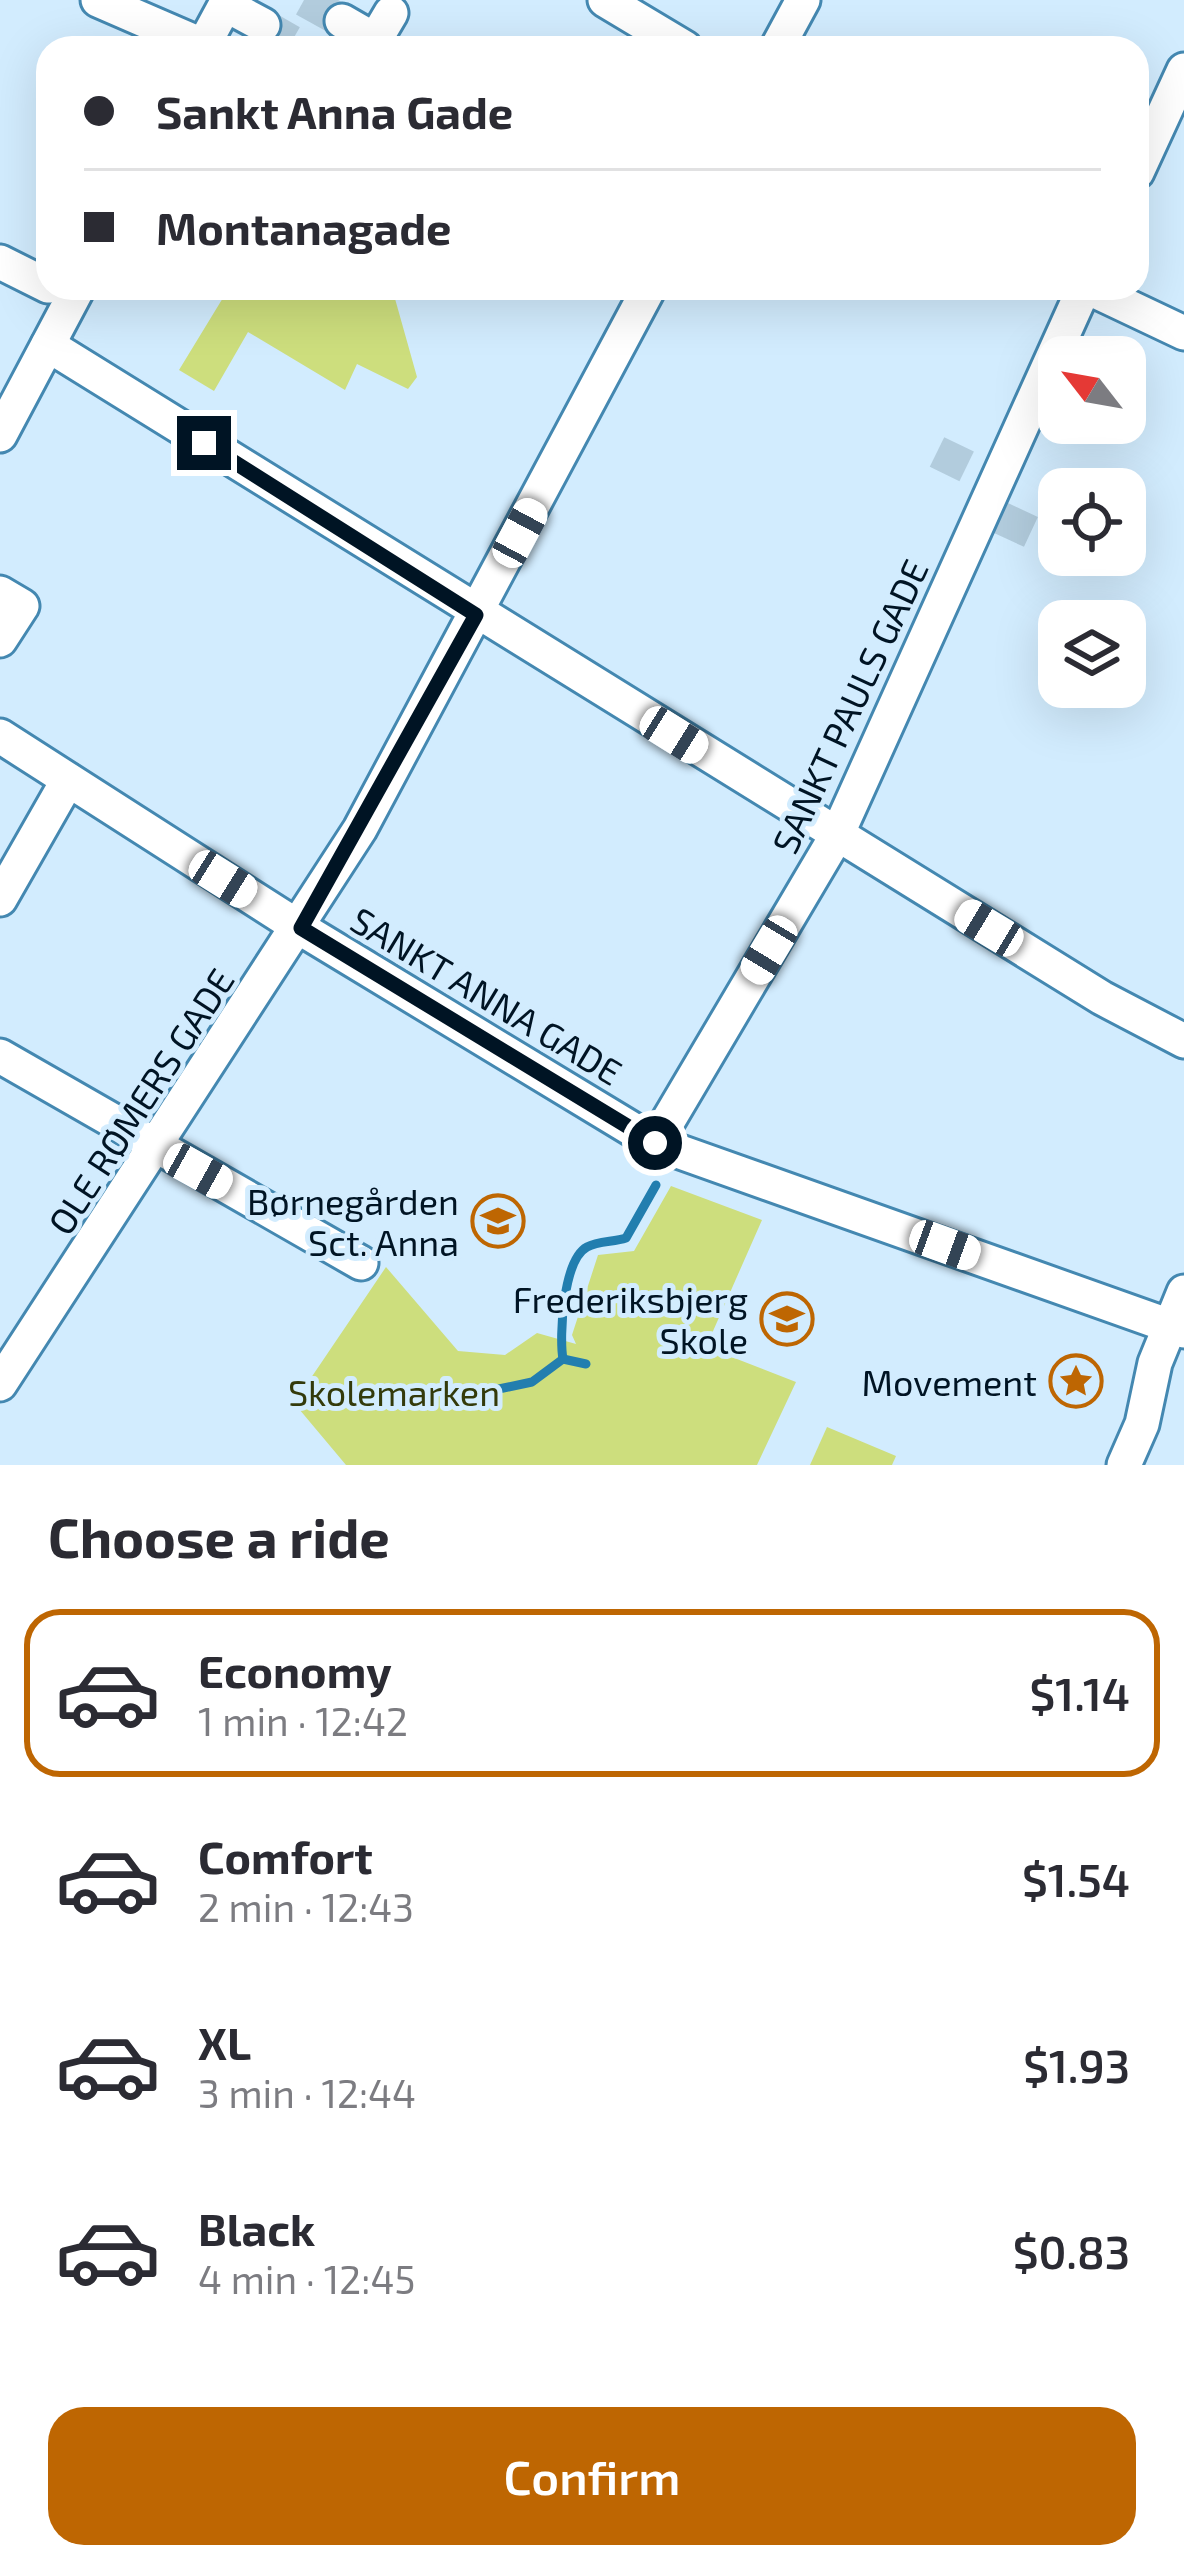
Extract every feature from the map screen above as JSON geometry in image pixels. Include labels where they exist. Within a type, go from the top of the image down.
[{"type":"street","points":[[98,0],[178,36]]},
{"type":"street","points":[[605,0],[665,36]]},
{"type":"street","points":[[783,36],[803,0]]},
{"type":"street","points":[[209,36],[227,2],[263,25]]},
{"type":"street","points":[[377,36],[391,13]]},
{"type":"street","points":[[342,21],[368,36]]},
{"type":"street","points":[[1149,146],[1184,70]]},
{"type":"street","points":[[0,262],[36,278]]},
{"type":"street","points":[[0,435],[48,345],[60,300]]},
{"type":"street","name":"OLE RØMERS GADE","points":[[0,1384],[301,928],[476,615],[643,300]]},
{"type":"street","name":"SANKT PAULS GADE","points":[[655,1143],[837,835],[1081,300]]},
{"type":"street","points":[[1113,300],[1184,333]]},
{"type":"street","points":[[48,345],[476,615],[1102,998],[1184,1041]]},
{"type":"street","points":[[0,593],[22,606],[0,640]]},
{"type":"street","name":"SANKT ANNA GADE","points":[[0,736],[301,928],[655,1143],[1178,1328]]},
{"type":"street","points":[[0,898],[68,780]]},
{"type":"street","points":[[0,1056],[361,1263]]},
{"type":"street","points":[[1124,1465],[1178,1328],[1184,1292]]},
{"type":"green space","points":[[222,300],[395,300],[417,377],[408,389],[357,364],[345,390],[248,332],[214,391],[179,370]]},
{"type":"green space","name":"Skolemarken","points":[[671,1186],[762,1220],[706,1347],[796,1382],[757,1465],[346,1465],[294,1403],[386,1267],[458,1351],[505,1355],[537,1333],[576,1344],[572,1335],[598,1255],[634,1251]]},
{"type":"green space","points":[[827,1427],[896,1456],[892,1465],[810,1465]]},
{"type":"waterway","points":[[563,1359],[564,1300],[579,1255],[591,1245],[626,1238],[656,1185]]},
{"type":"waterway","points":[[494,1390],[532,1382],[563,1359],[586,1364]]},
{"type":"tunnel","points":[[304,0],[342,21]]},
{"type":"tunnel","points":[[263,25],[282,36]]},
{"type":"tunnel","points":[[937,452],[976,471]]},
{"type":"tunnel","points":[[1001,518],[1038,535]]},
{"type":"place","name":"Børnegården Sct. Anna","points":[[498,1221]]},
{"type":"place","name":"Frederiksbjerg Skole","points":[[787,1319]]},
{"type":"place","name":"Movement","points":[[1076,1381]]},
{"type":"route","points":[[204,443],[476,615],[301,928],[655,1143]]}]
